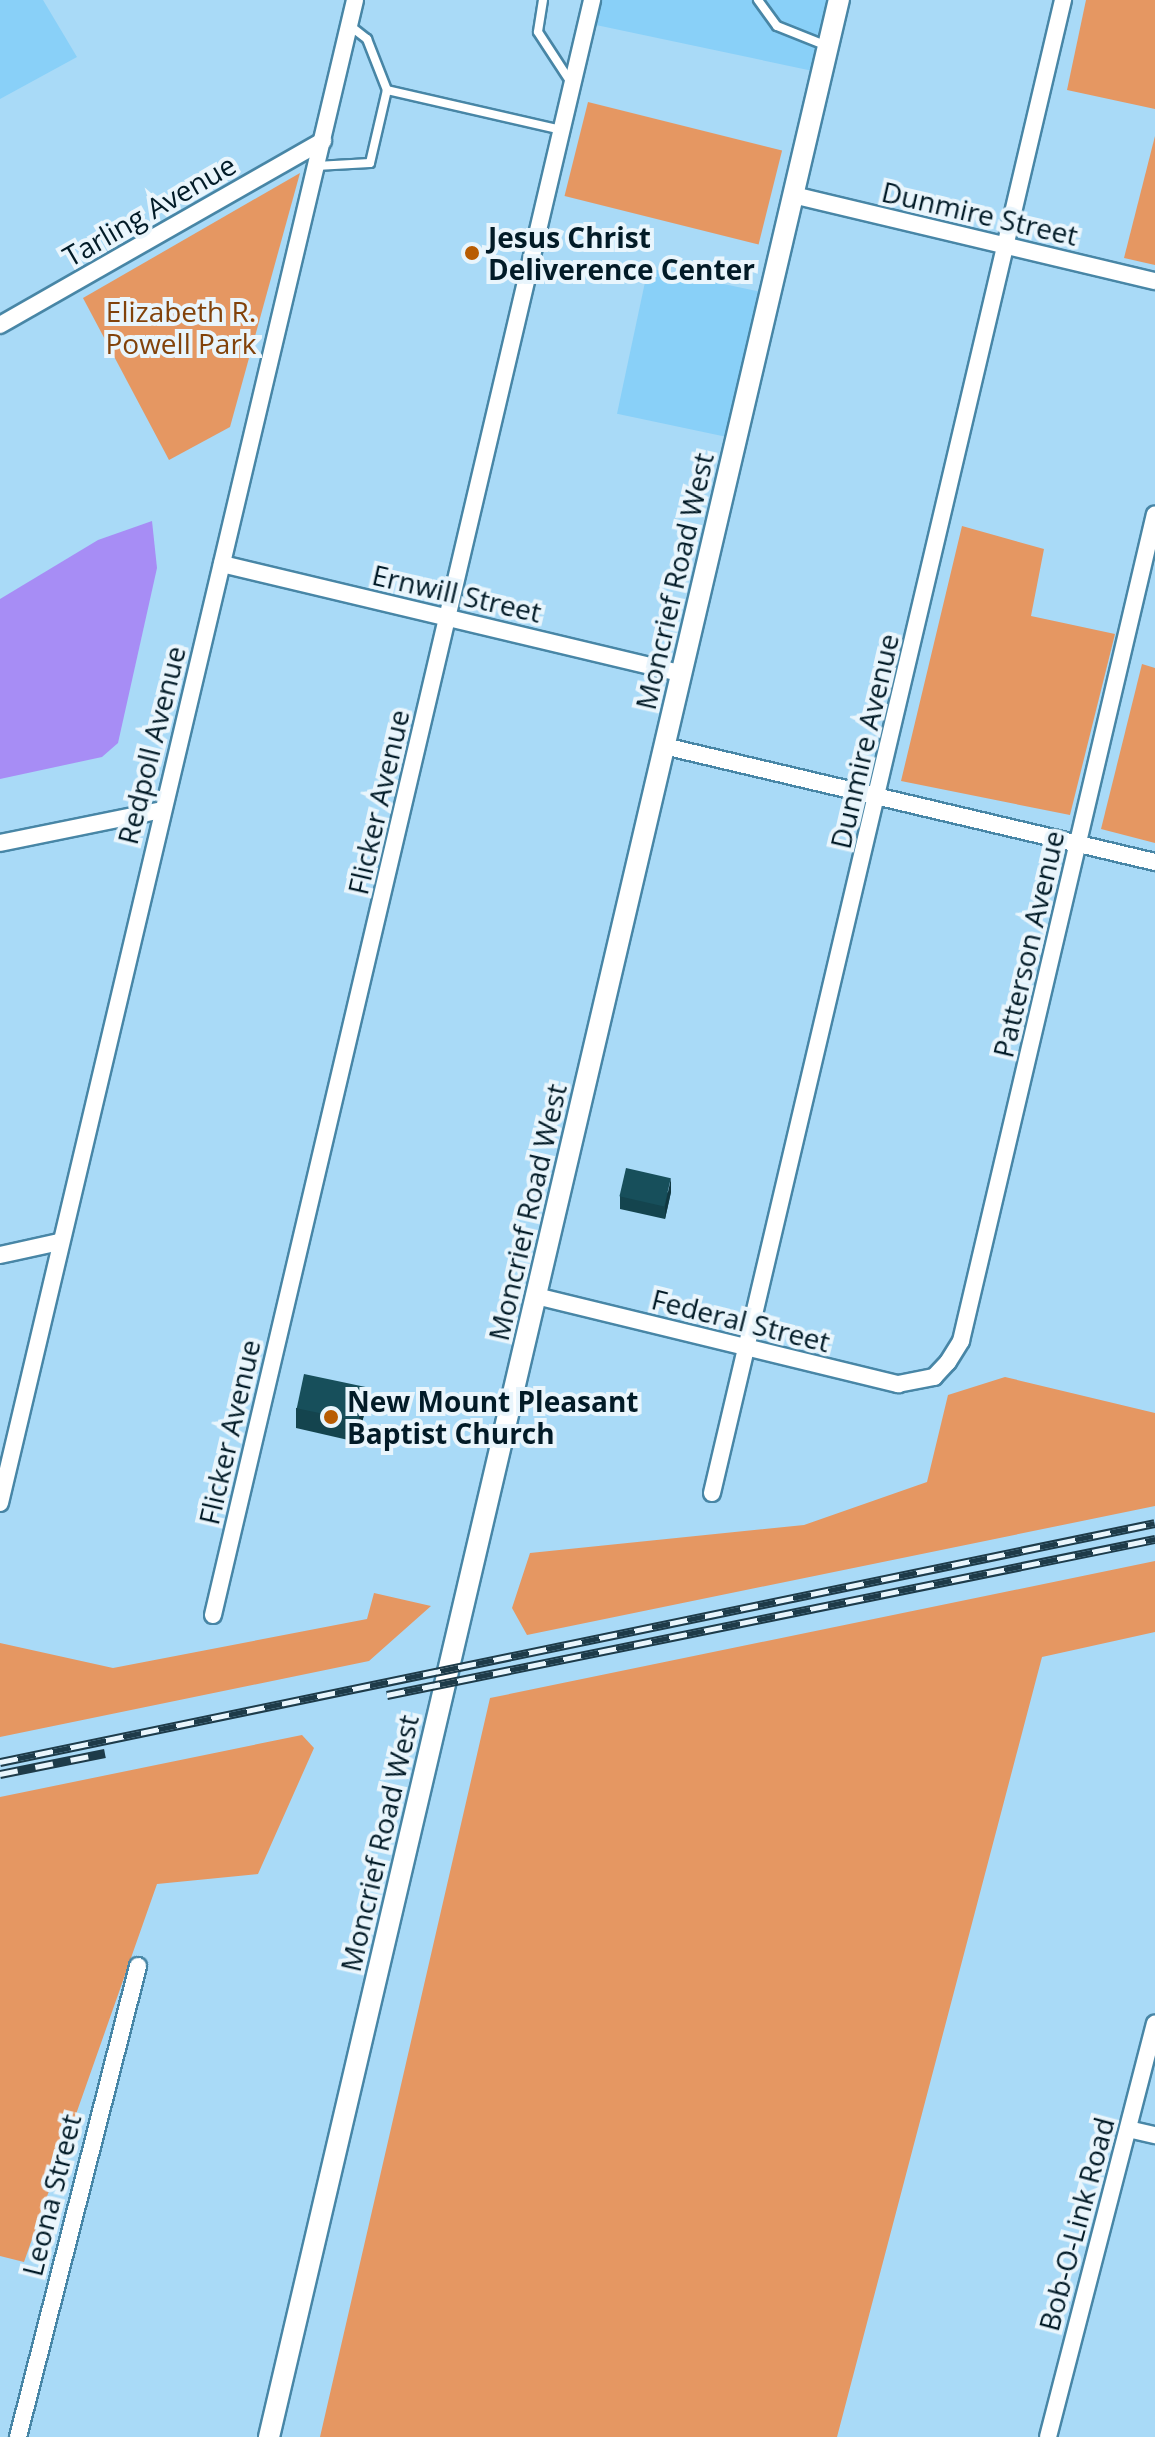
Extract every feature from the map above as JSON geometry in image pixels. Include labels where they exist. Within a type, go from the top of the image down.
[{"type":"street","name":"Redpoll Avenue","points":[[0,1503],[59,1242],[355,0]]},
{"type":"street","name":"Flicker Avenue","points":[[213,1615],[592,0]]},
{"type":"street","name":"Moncrief Road West","points":[[269,2437],[839,0]]},
{"type":"street","name":"Dunmire Avenue","points":[[712,1493],[879,795],[1063,0]]},
{"type":"street","name":"Tarling Avenue","points":[[0,325],[323,141]]},
{"type":"street","name":"Dunmire Street","points":[[793,195],[1155,281]]},
{"type":"street","name":"Patterson Avenue","points":[[934,1377],[961,1341],[1155,514]]},
{"type":"street","name":"Ernwill Street","points":[[222,564],[681,673]]},
{"type":"street","points":[[664,746],[1155,862]]},
{"type":"street","points":[[0,843],[162,810]]},
{"type":"street","points":[[0,1255],[59,1242]]},
{"type":"street","name":"Federal Street","points":[[536,1296],[898,1384],[934,1377]]},
{"type":"street","name":"Leona Street","points":[[18,2437],[138,1966]]},
{"type":"street","name":"Bob-O-Link Road","points":[[1048,2437],[1155,2024]]},
{"type":"street","points":[[1128,2129],[1155,2135]]},
{"type":"lane","points":[[543,0],[538,32],[572,84]]},
{"type":"lane","points":[[758,0],[777,26],[828,47]]},
{"type":"lane","points":[[316,166],[370,163],[387,90],[367,39],[349,25]]},
{"type":"lane","points":[[387,90],[562,130]]},
{"type":"shaded area","points":[[0,0],[43,0],[77,57],[0,99]]},
{"type":"shaded area","points":[[602,0],[829,0],[813,71],[596,25]]},
{"type":"shaded area","points":[[648,268],[761,292],[730,438],[617,414]]},
{"type":"shaded area","points":[[152,521],[157,568],[118,743],[102,757],[0,779],[0,599],[98,540]]},
{"type":"green space","points":[[1086,0],[1155,0],[1155,109],[1067,90]]},
{"type":"green space","points":[[588,102],[782,150],[759,245],[565,196]]},
{"type":"green space","points":[[1155,136],[1155,265],[1124,258]]},
{"type":"green space","name":"Elizabeth R. Powell Park","points":[[300,173],[230,427],[169,460],[83,298]]},
{"type":"green space","points":[[962,526],[1044,549],[1031,616],[1115,634],[1070,815],[901,781]]},
{"type":"green space","points":[[1142,664],[1155,668],[1155,843],[1101,829]]},
{"type":"green space","points":[[1005,1377],[1155,1413],[1155,1506],[527,1635],[512,1608],[530,1553],[804,1525],[927,1482],[948,1395]]},
{"type":"green space","points":[[1155,1561],[1155,1632],[1042,1657],[837,2437],[320,2437],[490,1698]]},
{"type":"green space","points":[[374,1593],[431,1606],[369,1661],[0,1737],[0,1643],[113,1668],[367,1619]]},
{"type":"green space","points":[[302,1735],[314,1748],[258,1874],[157,1884],[24,2262],[0,2256],[0,1797]]},
{"type":"building","points":[[626,1168],[671,1178],[664,1207],[619,1196]]},
{"type":"building","points":[[304,1374],[366,1387],[358,1421],[297,1408]]},
{"type":"railway","points":[[0,1762],[1155,1523]]},
{"type":"railway","points":[[387,1695],[1155,1539]]},
{"type":"railway","points":[[0,1774],[105,1753]]},
{"type":"place","name":"Jesus Christ Deliverence Center","points":[[472,253]]},
{"type":"place","name":"New Mount Pleasant Baptist Church","points":[[331,1417]]}]
